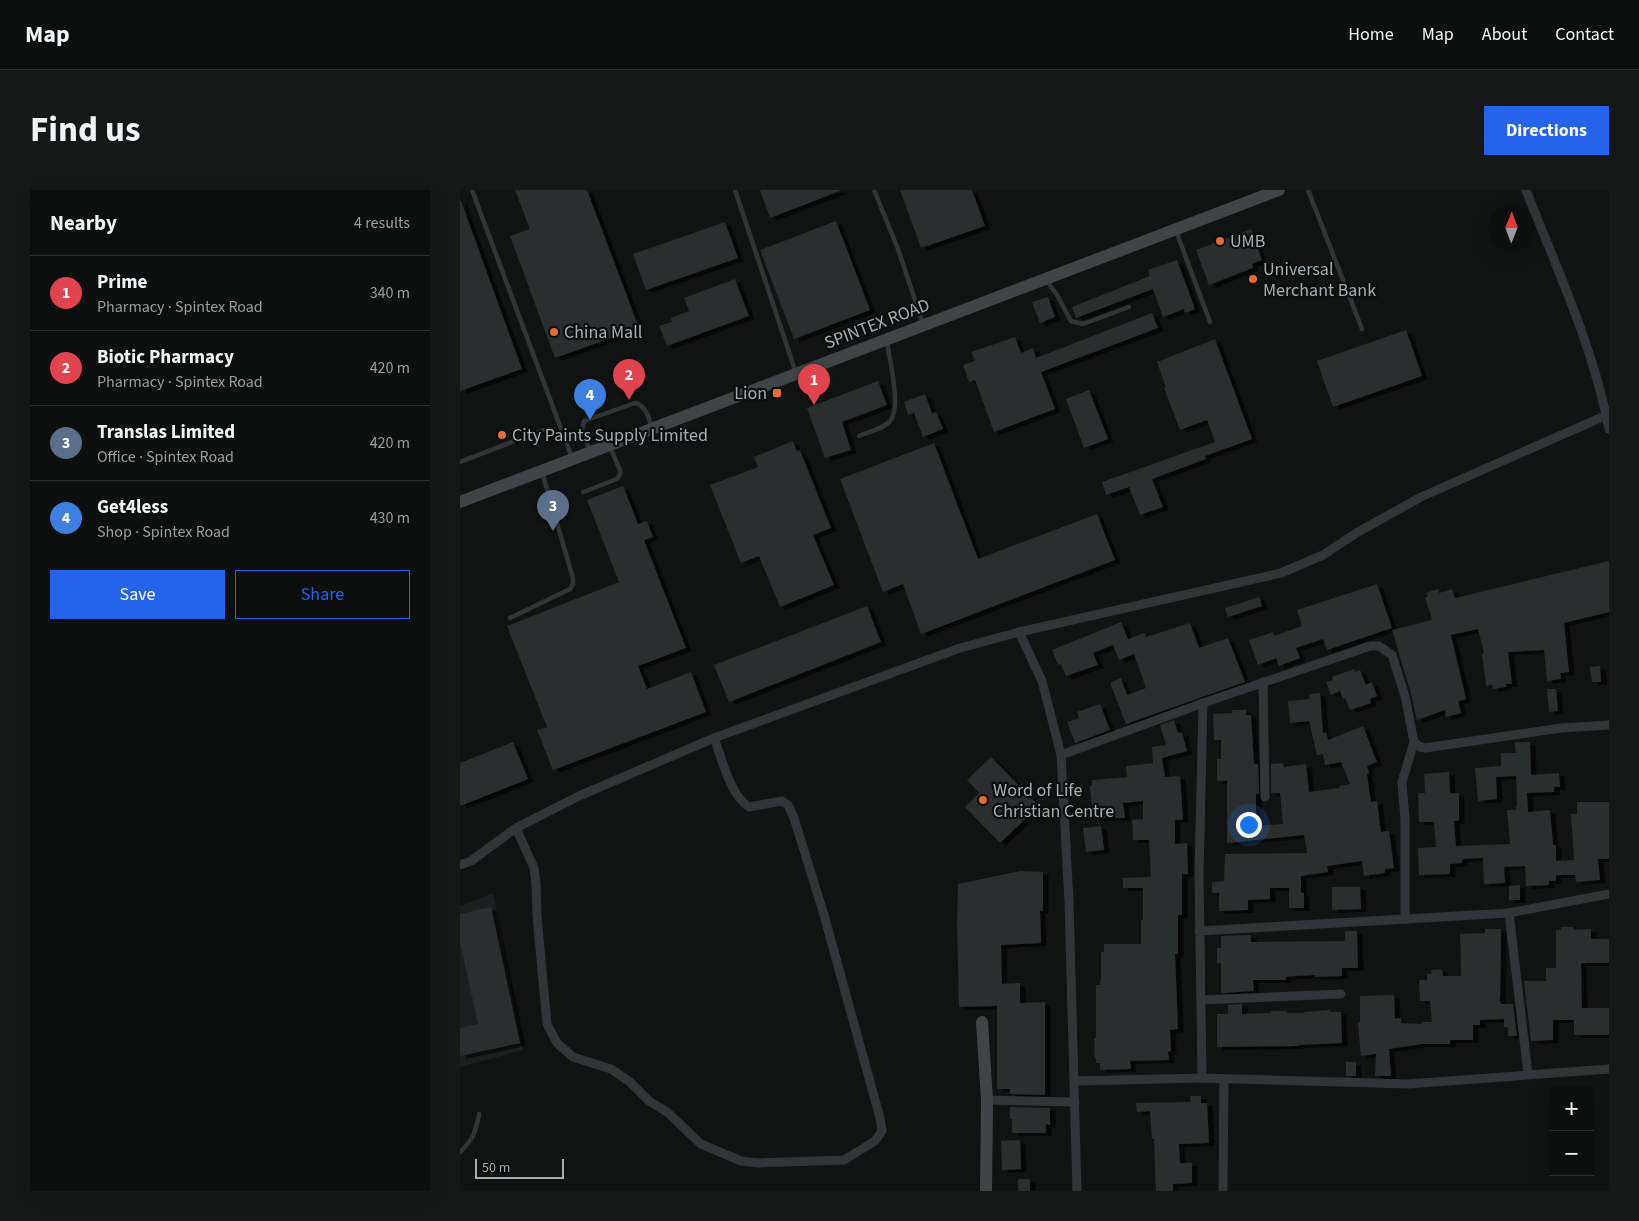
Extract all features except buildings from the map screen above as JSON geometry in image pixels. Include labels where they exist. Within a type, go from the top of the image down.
[{"type":"main road","name":"SPINTEX ROAD","points":[[460,502],[1279,190]]},
{"type":"main road","points":[[982,1022],[987,1100],[986,1191]]},
{"type":"street","points":[[1526,190],[1589,352],[1608,414],[1609,430]]},
{"type":"street","points":[[460,865],[471,860],[516,828],[579,796],[714,738],[960,648],[1019,632],[1281,572],[1322,555],[1421,496],[1608,414]]},
{"type":"street","points":[[1019,632],[1042,681],[1061,755],[1069,901],[1077,1191]]},
{"type":"street","points":[[1061,755],[1263,682],[1370,646],[1379,646],[1392,655],[1405,696],[1414,742],[1402,782],[1405,820],[1406,919]]},
{"type":"street","points":[[1263,682],[1265,797]]},
{"type":"street","points":[[1202,1078],[1199,931],[1203,703]]},
{"type":"street","points":[[1414,742],[1420,747],[1426,748],[1561,728],[1609,725]]},
{"type":"street","points":[[516,828],[534,868],[547,1024],[557,1042],[573,1057],[611,1069],[630,1082],[701,1144],[741,1161],[758,1163],[844,1160],[875,1141],[882,1131],[880,1118],[808,862],[788,805],[782,802],[749,807],[741,802],[732,787],[714,738]]},
{"type":"street","points":[[1199,931],[1509,913],[1609,894]]},
{"type":"street","points":[[1509,913],[1528,1074]]},
{"type":"street","points":[[1201,1000],[1341,994]]},
{"type":"street","points":[[1075,1081],[1202,1078],[1408,1084],[1609,1069]]},
{"type":"street","points":[[1223,1191],[1224,1079]]},
{"type":"street","points":[[987,1100],[1075,1102]]},
{"type":"lane","points":[[472,190],[573,459]]},
{"type":"lane","points":[[735,190],[796,374]]},
{"type":"lane","points":[[874,190],[898,249],[924,325]]},
{"type":"lane","points":[[1308,190],[1362,329]]},
{"type":"lane","points":[[1176,229],[1210,322]]},
{"type":"lane","points":[[1045,279],[1057,295],[1071,321],[1076,323],[1083,324],[1129,307]]},
{"type":"lane","points":[[859,436],[883,427],[891,420],[895,409],[895,394],[886,340]]},
{"type":"lane","points":[[590,453],[582,430],[584,421],[636,403],[644,407],[653,429]]},
{"type":"lane","points":[[460,462],[543,430]]},
{"type":"lane","points":[[583,492],[616,479],[620,474],[609,446]]},
{"type":"lane","points":[[510,618],[570,589],[573,584],[573,578],[542,471]]},
{"type":"lane","points":[[460,1152],[470,1143],[477,1126],[479,1114]]},
{"type":"shaded area","points":[[493,893],[523,1050],[460,1067],[460,906]]},
{"type":"place","name":"UMB","points":[[1220,241]]},
{"type":"place","name":"Universal Merchant Bank","points":[[1253,279]]},
{"type":"place","name":"China Mall","points":[[554,332]]},
{"type":"place","name":"Lion","points":[[777,393]]},
{"type":"place","name":"Biotic Pharmacy","points":[[629,400]]},
{"type":"place","name":"Prime","points":[[814,405]]},
{"type":"place","name":"Get4less","points":[[590,420]]},
{"type":"place","name":"City Paints Supply Limited","points":[[502,435]]},
{"type":"place","name":"Translas Limited","points":[[553,531]]},
{"type":"place","name":"Word of Life Christian Centre","points":[[983,800]]}]
